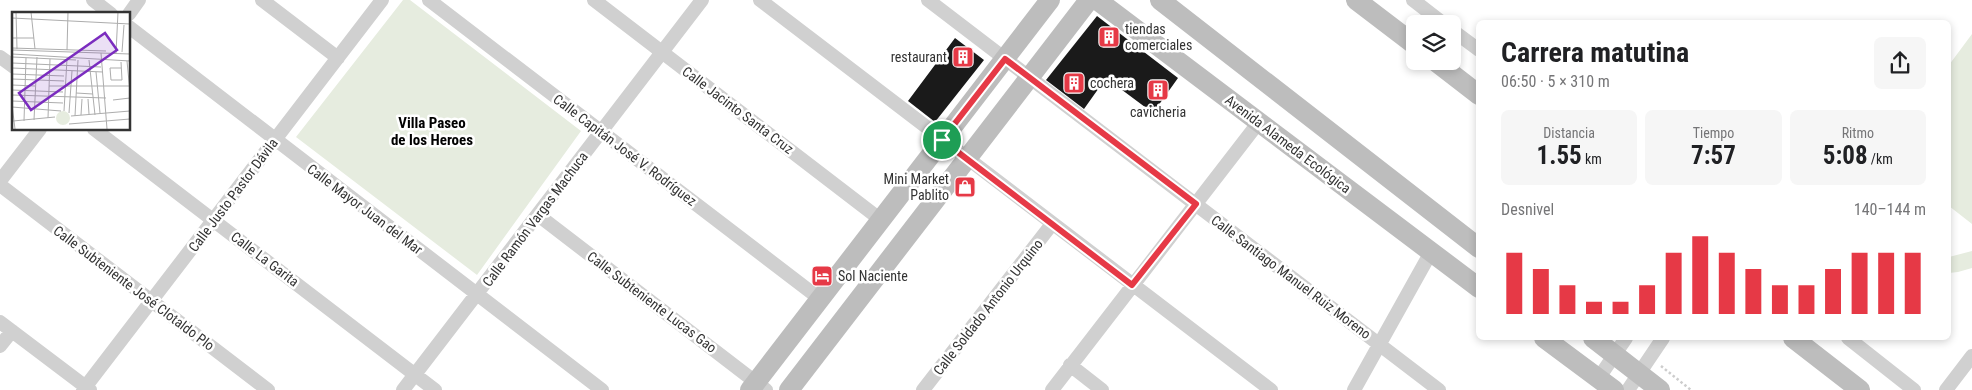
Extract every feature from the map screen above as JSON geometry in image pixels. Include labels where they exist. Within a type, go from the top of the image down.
[{"type":"street","points":[[93,0],[108,12]]},
{"type":"street","points":[[130,13],[139,0]]},
{"type":"street","points":[[262,0],[338,58]]},
{"type":"street","name":"Calle Justo Pastor Dávila","points":[[86,389],[151,301],[382,0]]},
{"type":"street","name":"Calle Capitán José V. Rodríguez","points":[[429,0],[820,299]]},
{"type":"street","name":"Calle Jacinto Santa Cruz","points":[[594,0],[881,220]]},
{"type":"street","name":"Calle Ramón Vargas Machuca","points":[[403,390],[702,0]]},
{"type":"street","points":[[760,0],[1271,390]]},
{"type":"street","name":"Calle Santiago Manuel Ruiz Moreno","points":[[928,0],[1439,390]]},
{"type":"street","points":[[757,387],[820,299],[1050,0]]},
{"type":"street","points":[[789,390],[1089,0]]},
{"type":"street","name":"Avenida Alameda Ecológica","points":[[1097,0],[1476,286]]},
{"type":"street","points":[[1160,0],[1476,246]]},
{"type":"street","points":[[1356,0],[1406,38]]},
{"type":"street","points":[[1413,0],[1432,15]]},
{"type":"street","name":"Calle Mayor Juan del Mar","points":[[130,28],[602,390]]},
{"type":"street","points":[[1461,37],[1476,48]]},
{"type":"street","points":[[0,57],[12,66]]},
{"type":"street","points":[[1447,70],[1476,93]]},
{"type":"street","points":[[1052,390],[1258,122]]},
{"type":"street","points":[[0,183],[39,130]]},
{"type":"street","name":"Calle La Garita","points":[[95,130],[435,390]]},
{"type":"street","name":"Calle Subteniente José Clotaldo Plo","points":[[0,183],[268,390]]},
{"type":"street","name":"Calle Subteniente Lucas Gao","points":[[538,215],[757,387]]},
{"type":"street","name":"Calle Soldado Antonio Urquino","points":[[923,390],[1052,224]]},
{"type":"street","points":[[1354,390],[1431,252]]},
{"type":"street","points":[[0,322],[86,389]]},
{"type":"street","points":[[0,346],[12,330]]},
{"type":"street","points":[[1546,340],[1601,386],[1615,354],[1625,340]]},
{"type":"street","points":[[1596,340],[1660,390]]},
{"type":"street","points":[[1628,390],[1662,340]]},
{"type":"street","points":[[1796,340],[1860,390]]},
{"type":"street","points":[[1851,340],[1914,390]]},
{"type":"street","points":[[1946,390],[1972,356]]},
{"type":"street","points":[[1070,366],[1102,390]]},
{"type":"shaded area","points":[[403,0],[410,0],[581,131],[477,275],[296,137]]},
{"type":"shaded area","points":[[1972,34],[1972,224],[1951,208],[1951,62]]},
{"type":"shaded area","points":[[1972,251],[1972,268],[1951,273],[1951,256]]},
{"type":"building","points":[[1097,16],[1178,78],[1153,113],[1106,78],[1084,109],[1046,80]]},
{"type":"building","points":[[955,38],[984,60],[935,122],[908,101]]},
{"type":"place","name":"tiendas comerciales","points":[[1109,37]]},
{"type":"place","name":"restaurant","points":[[963,57]]},
{"type":"place","name":"cochera","points":[[1074,83]]},
{"type":"place","name":"cavicheria","points":[[1158,90]]},
{"type":"place","name":"Mini Market Pablito","points":[[965,187]]},
{"type":"place","name":"Sol Naciente","points":[[822,276]]},
{"type":"district","name":"Villa Paseo de los Heroes","points":[[432,132]]},
{"type":"route","points":[[1005,59],[1196,204],[1132,285],[942,140],[1005,59]]}]
